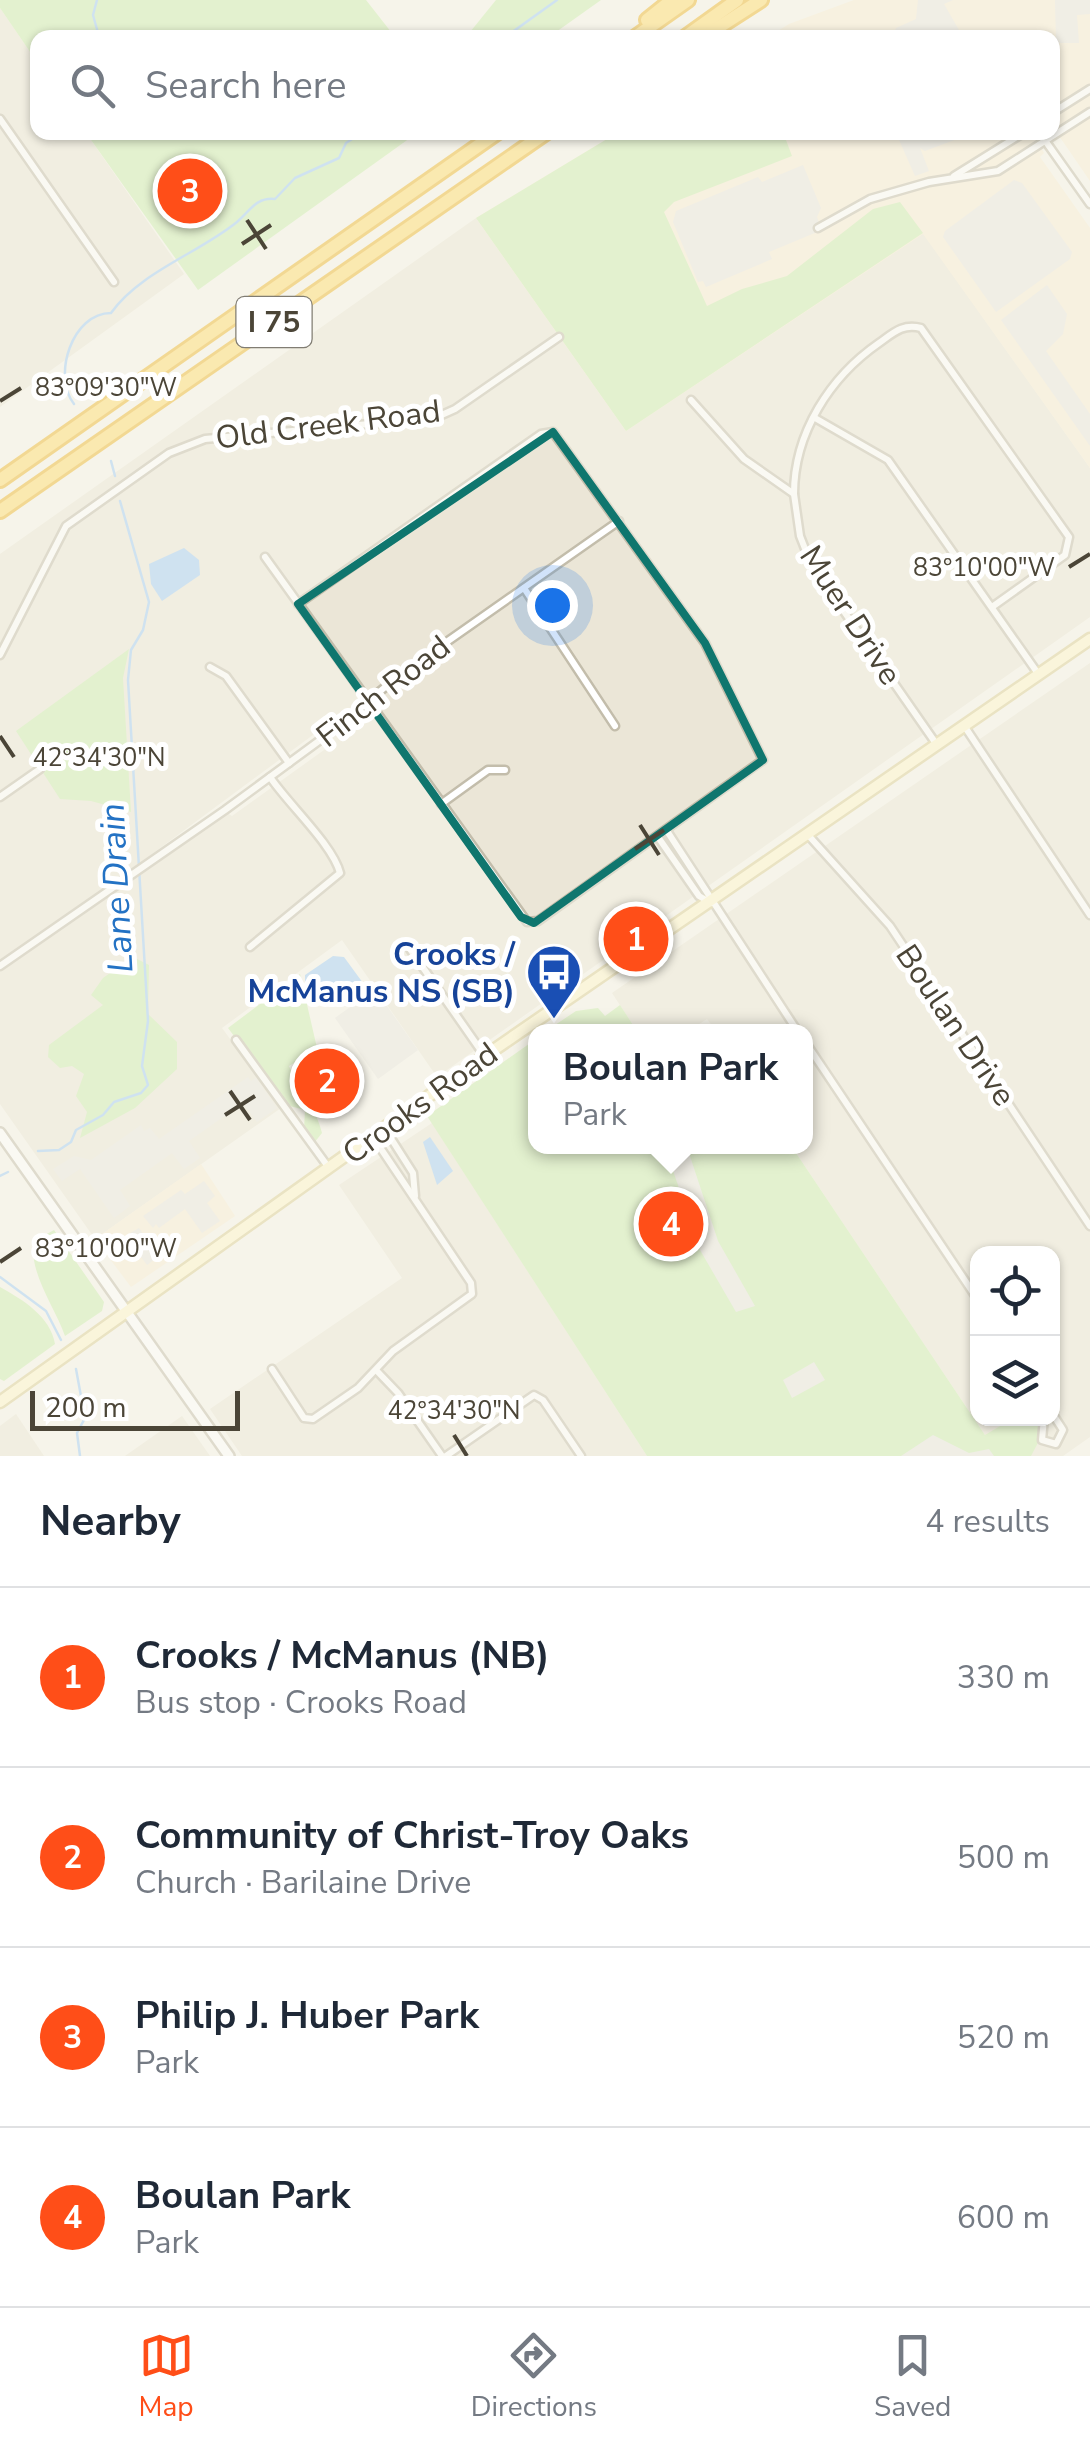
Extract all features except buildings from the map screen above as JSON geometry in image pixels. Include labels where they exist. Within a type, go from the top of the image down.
[{"type":"highway","points":[[640,30],[672,0]]},
{"type":"highway","points":[[644,30],[688,0]]},
{"type":"highway","points":[[695,30],[737,0]]},
{"type":"highway","points":[[714,30],[761,0]]},
{"type":"highway","name":"I 75","points":[[0,480],[487,140]]},
{"type":"highway","name":"I 75","points":[[0,511],[535,140]]},
{"type":"main road","name":"Crooks Road","points":[[533,1024],[712,904],[1090,639]]},
{"type":"main road","name":"Crooks Road","points":[[0,1402],[528,1027]]},
{"type":"street","points":[[1060,108],[1090,90]]},
{"type":"street","points":[[1060,133],[1090,112]]},
{"type":"street","points":[[0,119],[114,282]]},
{"type":"street","points":[[949,178],[1012,140]]},
{"type":"street","points":[[1044,140],[1090,204]]},
{"type":"street","points":[[818,228],[870,199],[949,178],[998,171],[1050,140]]},
{"type":"street","points":[[691,400],[744,459],[794,494],[801,450],[839,375],[907,326],[925,332],[1069,537],[1065,555],[992,607]]},
{"type":"street","name":"Old Creek Road","points":[[0,655],[62,530],[175,449],[206,439],[434,418],[455,409],[559,337]]},
{"type":"street","points":[[814,418],[888,460],[1039,675]]},
{"type":"street","points":[[265,557],[298,604],[368,703],[441,804],[521,918],[530,923],[667,831],[762,760],[704,644],[558,435],[550,432],[298,604]]},
{"type":"street","name":"Muer Drive","points":[[794,494],[800,536],[812,564],[938,746]]},
{"type":"street","name":"Finch Road","points":[[0,966],[270,777],[619,521]]},
{"type":"street","points":[[524,588],[615,726]]},
{"type":"street","points":[[210,668],[226,676],[289,763]]},
{"type":"street","points":[[964,727],[1090,915]]},
{"type":"street","points":[[0,798],[40,770]]},
{"type":"street","points":[[441,804],[488,770],[505,770]]},
{"type":"street","points":[[250,947],[340,873],[318,836],[296,816],[270,777]]},
{"type":"street","points":[[667,831],[793,1024]]},
{"type":"street","name":"Boulan Drive","points":[[809,836],[884,918],[1090,1226]]},
{"type":"street","points":[[658,837],[699,896],[712,904]]},
{"type":"street","points":[[410,949],[485,1056]]},
{"type":"street","points":[[236,1040],[329,1168]]},
{"type":"street","points":[[813,1053],[970,1288]]},
{"type":"street","points":[[384,1129],[412,1173],[414,1197]]},
{"type":"street","points":[[0,1133],[229,1456]]},
{"type":"street","points":[[272,1370],[304,1418],[316,1418],[376,1370],[393,1351],[469,1297],[472,1286],[373,1137]]},
{"type":"street","points":[[376,1370],[398,1392],[444,1456],[534,1395],[542,1400],[582,1456]]},
{"type":"street","points":[[1043,1426],[1042,1440],[1056,1444],[1064,1430],[1060,1424]]},
{"type":"highlighted area","points":[[553,432],[705,643],[763,760],[534,923],[521,917],[298,604]]},
{"type":"shaded area","points":[[854,0],[1090,0],[1090,181],[1060,137],[1060,30],[780,30]]},
{"type":"shaded area","points":[[918,0],[953,0],[944,4],[959,30],[895,30],[916,19]]},
{"type":"shaded area","points":[[1055,0],[1090,0],[1090,14],[1077,15],[1079,43],[1060,43],[1060,30],[1056,30]]},
{"type":"shaded area","points":[[0,8],[30,52],[30,140],[91,140],[184,274],[0,407]]},
{"type":"shaded area","points":[[605,140],[1036,140],[1044,153],[1040,157],[1090,228],[1090,468],[923,234],[626,431],[476,218]]},
{"type":"shaded area","points":[[899,140],[954,140],[925,151],[920,148],[929,171],[915,176]]},
{"type":"shaded area","points":[[803,165],[821,208],[817,217],[822,230],[769,252],[772,259],[706,287],[703,281],[698,282],[673,222],[676,211],[758,177],[762,182]]},
{"type":"shaded area","points":[[1014,180],[1022,183],[1072,252],[1070,259],[996,312],[943,237],[945,231]]},
{"type":"shaded area","points":[[476,218],[626,431],[923,233],[1090,468],[1090,617],[437,1077],[342,940],[222,1028],[281,1108],[95,1239],[0,1104],[0,554]],"holes":[[[321,729],[331,745],[232,816],[227,813],[125,884],[121,877]]]},
{"type":"shaded area","points":[[1047,285],[1067,314],[1063,334],[1046,351],[1090,414],[1090,446],[1001,320]]},
{"type":"shaded area","points":[[1090,663],[1090,1437],[1063,1456],[999,1456],[979,1426],[1060,1426],[1060,1246],[970,1246],[970,1413],[797,1154],[813,1154],[813,1024],[711,1024],[707,1019],[699,1024],[632,1024],[612,993]]},
{"type":"shaded area","points":[[375,989],[418,1050],[378,1079],[335,1018]]},
{"type":"shaded area","points":[[248,1077],[251,1081],[256,1078],[277,1108],[257,1122],[243,1103],[189,1141],[200,1158],[184,1169],[172,1153],[120,1190],[130,1206],[114,1218],[80,1169],[62,1181],[53,1169],[74,1156],[91,1160],[141,1125],[144,1131],[150,1128],[159,1139]]},
{"type":"shaded area","points":[[432,1123],[647,1456],[242,1456],[210,1409],[402,1278],[339,1185]]},
{"type":"shaded area","points":[[667,1154],[689,1154],[718,1241],[755,1306],[736,1312],[700,1250]]},
{"type":"shaded area","points":[[201,1164],[235,1216],[131,1287],[95,1239]]},
{"type":"shaded area","points":[[204,1181],[215,1196],[207,1203],[220,1221],[202,1233],[185,1209],[159,1228],[156,1224],[153,1228],[143,1216],[181,1190],[185,1194]]},
{"type":"shaded area","points":[[139,1228],[159,1256],[147,1265],[136,1250],[119,1261],[109,1245]]},
{"type":"shaded area","points":[[814,1362],[825,1380],[792,1398],[783,1380]]},
{"type":"shaded area","points":[[16,1414],[44,1456],[0,1456],[0,1426]]},
{"type":"shaded area","points":[[182,1416],[210,1456],[125,1456]]},
{"type":"shaded area","points":[[933,1435],[969,1453],[989,1449],[994,1456],[901,1456]]},
{"type":"green space","points":[[0,0],[366,0],[390,30],[30,30],[30,52],[0,8]]},
{"type":"green space","points":[[496,0],[601,0],[559,30],[472,30]]},
{"type":"green space","points":[[91,140],[407,140],[198,290]]},
{"type":"green space","points":[[605,140],[786,140],[792,156],[674,202],[664,212],[707,306],[742,289],[787,276],[873,209],[900,202],[923,233],[626,431],[476,218]]},
{"type":"green space","points":[[129,649],[123,678],[131,812],[91,801],[60,799],[16,731]]},
{"type":"green space","points":[[133,957],[149,965],[148,1014],[177,1042],[177,1069],[135,1108],[80,1138],[87,1112],[76,1096],[84,1074],[72,1066],[60,1068],[48,1057],[49,1045],[103,1005],[91,995],[103,978]]},
{"type":"green space","points":[[300,974],[317,1048],[289,1066],[322,1133],[314,1143],[304,1129],[305,1110],[286,1105],[228,1028]]},
{"type":"green space","points":[[620,1005],[632,1024],[556,1024],[576,1011],[598,1008],[605,1016]]},
{"type":"green space","points":[[528,1045],[528,1154],[797,1154],[970,1413],[970,1426],[979,1426],[985,1435],[1000,1426],[1040,1426],[1040,1439],[1031,1456],[647,1456],[427,1116]]},
{"type":"green space","points":[[54,1230],[104,1302],[102,1311],[65,1336],[39,1277],[33,1253],[34,1241]]},
{"type":"green space","points":[[0,1287],[41,1317],[55,1344],[4,1381],[0,1379]]},
{"type":"water","points":[[184,548],[199,560],[200,575],[162,601],[151,584],[149,564]]},
{"type":"water","points":[[333,956],[344,957],[363,983],[358,990],[341,996],[325,989],[305,991],[305,975]]},
{"type":"water","points":[[430,1137],[453,1171],[437,1185],[423,1142]]},
{"type":"waterway","points":[[97,0],[93,15],[97,30]]},
{"type":"waterway","name":"Lane Drain","points":[[515,30],[557,0]]},
{"type":"waterway","name":"Lane Drain","points":[[74,404],[65,378],[66,363],[76,334],[86,323],[111,313],[138,286],[222,233],[258,202],[275,199],[295,178],[339,158],[351,140]]},
{"type":"waterway","name":"Lane Drain","points":[[111,461],[115,476]]},
{"type":"waterway","name":"Lane Drain","points":[[38,1151],[59,1150],[71,1142],[76,1130],[103,1115],[114,1102],[141,1093],[148,1085],[142,1066],[148,1021],[128,680],[131,650],[143,630],[149,602],[120,501]]},
{"type":"waterway","name":"Lane Drain","points":[[0,1176],[8,1172]]},
{"type":"waterway","name":"Lane Drain","points":[[0,1277],[46,1311],[61,1340]]},
{"type":"waterway","name":"Lane Drain","points":[[76,1369],[85,1418],[77,1433],[80,1456]]},
{"type":"place","name":"Philip J. Huber Park","points":[[190,191]]},
{"type":"place","name":"Crooks / McManus (NB)","points":[[636,939]]},
{"type":"place","name":"Crooks / McManus NS (SB)","points":[[554,1021]]},
{"type":"place","name":"Community of Christ-Troy Oaks","points":[[327,1081]]},
{"type":"place","name":"Boulan Park","points":[[671,1224]]}]
